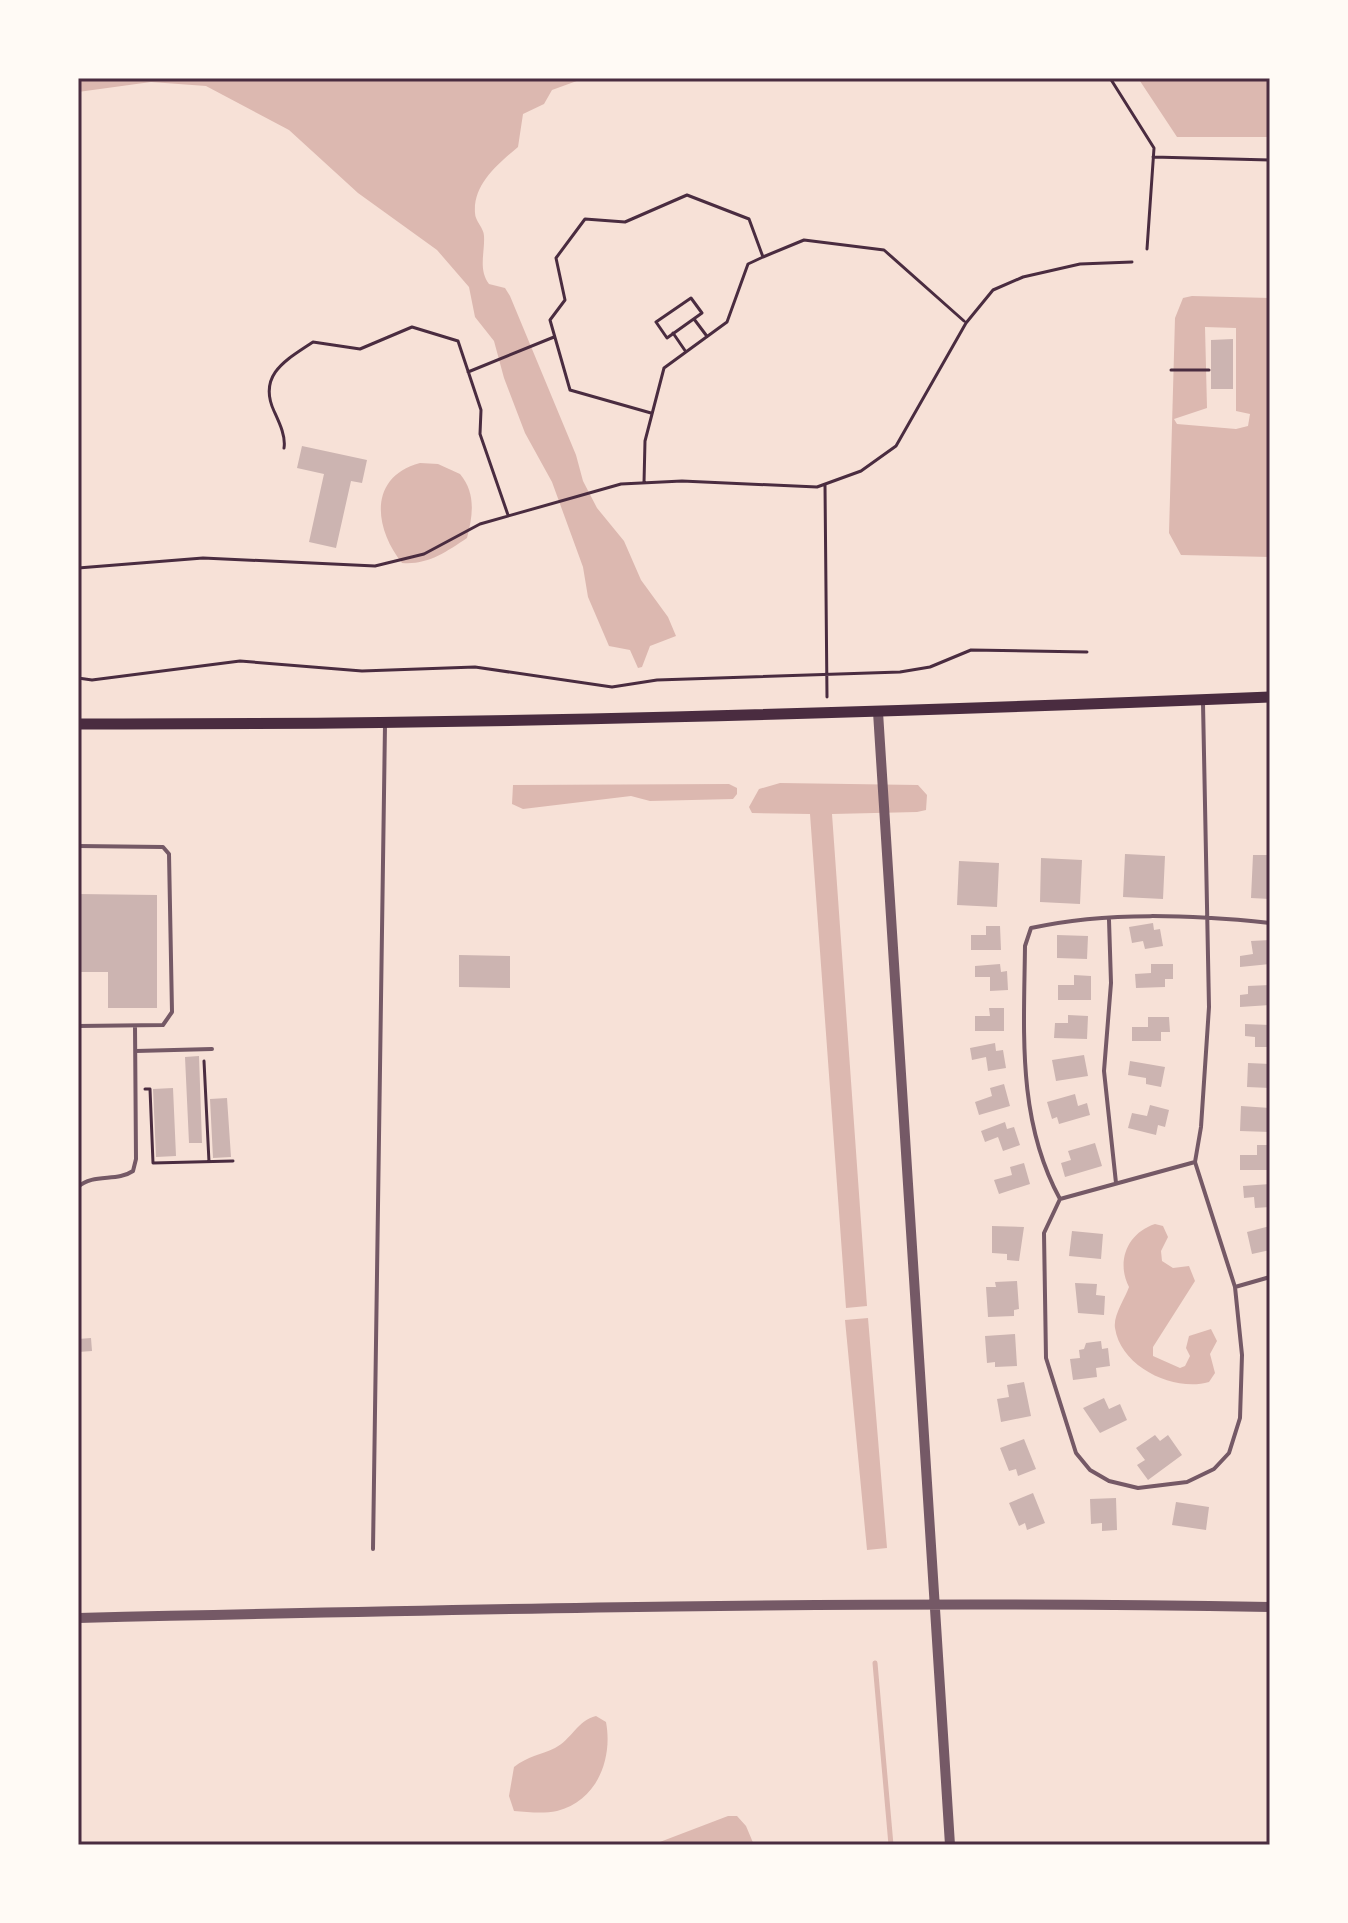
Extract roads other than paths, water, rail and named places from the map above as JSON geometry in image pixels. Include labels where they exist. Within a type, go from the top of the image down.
[{"type":"main road","points":[[78,724],[828,714],[1270,697]]},
{"type":"street","points":[[878,712],[950,1845]]},
{"type":"street","points":[[78,1618],[507,1608],[1270,1607]]},
{"type":"lane","points":[[1195,1162],[1060,1199],[1044,1233],[1046,1358],[1076,1453],[1090,1470],[1109,1481],[1138,1488],[1187,1482],[1214,1469],[1229,1453],[1240,1418],[1242,1355],[1235,1287],[1195,1162],[1206,1059],[1208,917],[1203,700]]},
{"type":"lane","points":[[373,1549],[385,722]]},
{"type":"lane","points":[[78,846],[163,847],[169,854],[172,1012],[163,1025],[78,1026]]},
{"type":"lane","points":[[1060,1199],[1034,1141],[1024,1070],[1025,946],[1031,928],[1109,920],[1208,917],[1270,923]]},
{"type":"lane","points":[[1109,920],[1111,983],[1104,1071],[1116,1183]]},
{"type":"lane","points":[[78,1187],[91,1180],[133,1171],[135,1026]]},
{"type":"lane","points":[[136,1051],[212,1049]]},
{"type":"lane","points":[[1235,1287],[1270,1277]]},
{"type":"waterway","points":[[875,1663],[891,1845]]}]
